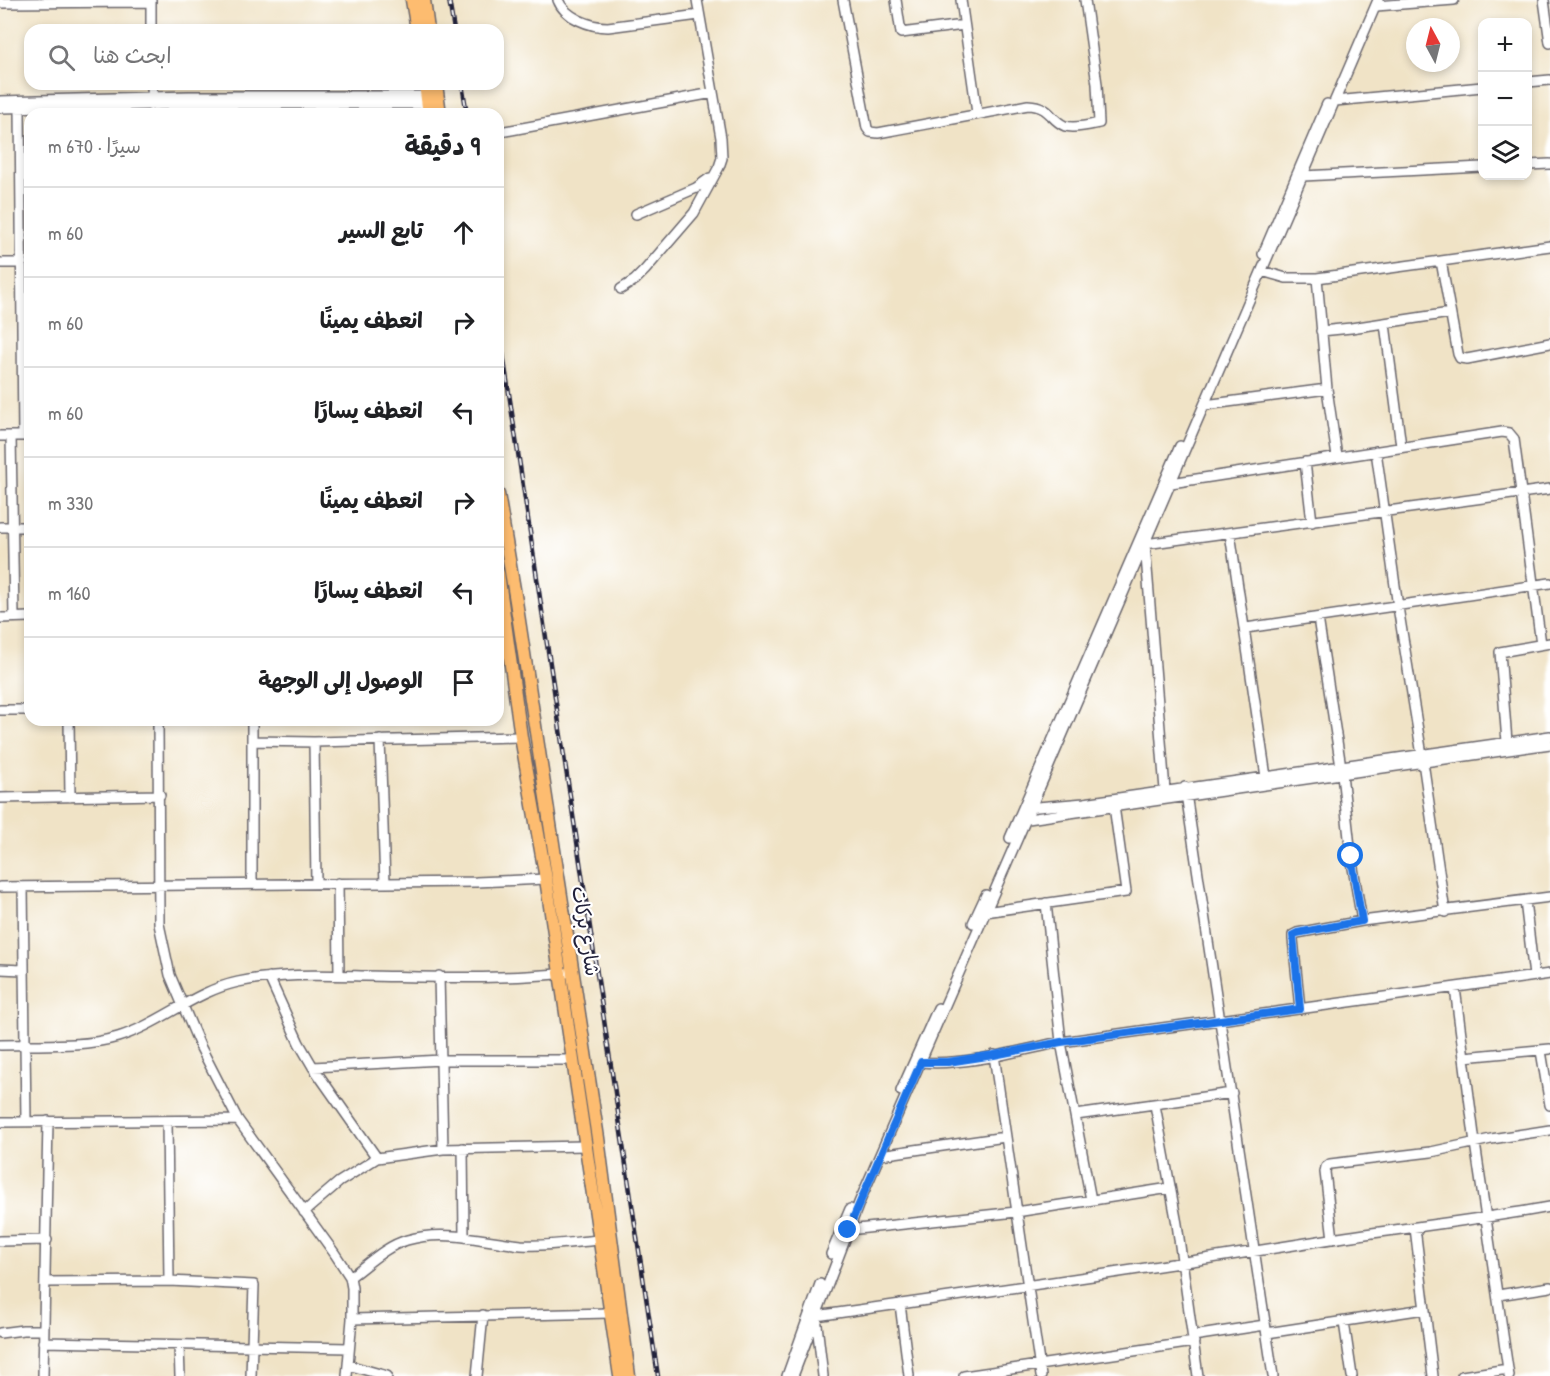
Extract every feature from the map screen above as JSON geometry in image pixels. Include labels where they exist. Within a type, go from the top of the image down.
[{"type":"main road","points":[[412,0],[416,24]]},
{"type":"main road","points":[[424,0],[427,24]]},
{"type":"main road","name":"شارع بركات","points":[[504,530],[516,601],[566,973],[573,1060],[620,1376]]},
{"type":"main road","name":"شارع بركات","points":[[504,616],[521,736],[546,879],[600,1149],[629,1376]]},
{"type":"street","points":[[558,0],[565,11],[598,27],[699,15]]},
{"type":"street","points":[[621,289],[645,270],[694,213],[722,158],[697,0]]},
{"type":"street","points":[[843,0],[867,128],[870,132],[878,133],[1028,105],[1046,109],[1068,127],[1099,123],[1097,84],[1085,0]]},
{"type":"street","points":[[896,0],[901,33],[964,25]]},
{"type":"street","points":[[961,0],[977,113]]},
{"type":"street","points":[[1375,2],[1454,0]]},
{"type":"street","points":[[1544,0],[1550,43]]},
{"type":"street","points":[[0,3],[151,1],[151,24]]},
{"type":"street","points":[[793,1376],[800,1348],[841,1229],[1145,544],[1262,271],[1284,212],[1303,176],[1335,101],[1375,2]]},
{"type":"street","points":[[1027,808],[1375,2]]},
{"type":"street","points":[[1532,82],[1550,80]]},
{"type":"street","points":[[1335,101],[1478,87]]},
{"type":"street","points":[[152,90],[153,105]]},
{"type":"street","points":[[504,131],[712,93]]},
{"type":"street","points":[[0,108],[433,99]]},
{"type":"street","points":[[0,101],[153,105]]},
{"type":"street","points":[[20,108],[24,302]]},
{"type":"street","points":[[1532,165],[1550,164]]},
{"type":"street","points":[[1303,176],[1478,167]]},
{"type":"street","points":[[636,214],[696,188],[714,174]]},
{"type":"street","points":[[1262,271],[1286,278],[1317,278],[1550,246]]},
{"type":"street","points":[[1441,261],[1460,358],[1467,359],[1550,343]]},
{"type":"street","points":[[0,263],[22,263]]},
{"type":"street","points":[[1317,278],[1336,457]]},
{"type":"street","points":[[1321,331],[1385,324],[1450,313]]},
{"type":"street","points":[[1385,324],[1401,446]]},
{"type":"street","points":[[1205,405],[1327,389]]},
{"type":"street","points":[[1171,483],[1401,446],[1502,432],[1509,433],[1514,439],[1534,585],[1546,644],[1500,652],[1507,742]]},
{"type":"street","points":[[0,436],[24,436]]},
{"type":"street","points":[[11,436],[14,617]]},
{"type":"street","points":[[1376,451],[1445,912]]},
{"type":"street","points":[[1305,462],[1312,522]]},
{"type":"street","points":[[1145,544],[1550,489]]},
{"type":"street","points":[[0,527],[24,527]]},
{"type":"street","points":[[1230,533],[1246,628],[1266,777]]},
{"type":"street","points":[[1145,544],[1165,790]]},
{"type":"street","points":[[1246,628],[1550,583]]},
{"type":"street","points":[[0,618],[24,617]]},
{"type":"street","points":[[1318,618],[1342,770],[1351,856],[1362,921]]},
{"type":"street","points":[[0,710],[24,710]]},
{"type":"street","points":[[69,726],[70,797]]},
{"type":"street","points":[[158,726],[160,795],[158,886],[161,940],[170,975],[182,1007],[238,1120],[350,1276],[353,1300],[347,1376]]},
{"type":"street","points":[[252,726],[252,884]]},
{"type":"street","points":[[253,741],[380,741],[521,736]]},
{"type":"street","points":[[1027,808],[1084,803],[1165,790],[1186,791],[1342,770],[1550,736]]},
{"type":"street","points":[[380,741],[385,883]]},
{"type":"street","points":[[314,742],[316,883]]},
{"type":"street","points":[[1422,758],[1550,744]]},
{"type":"street","points":[[1021,820],[1114,806],[1266,777],[1342,770]]},
{"type":"street","points":[[1186,791],[1273,1376]]},
{"type":"street","points":[[0,798],[160,795]]},
{"type":"street","points":[[985,912],[1126,892],[1114,806]]},
{"type":"street","points":[[787,1376],[816,1316],[848,1230],[985,912],[1021,820]]},
{"type":"street","points":[[0,887],[476,882],[546,879]]},
{"type":"street","points":[[338,883],[339,975]]},
{"type":"street","points":[[23,887],[26,1121]]},
{"type":"street","points":[[1300,1009],[1293,935],[1297,933],[1362,921],[1550,897]]},
{"type":"street","points":[[1525,901],[1534,976]]},
{"type":"street","points":[[1046,903],[1061,1042],[1091,1200]]},
{"type":"street","points":[[0,969],[23,970]]},
{"type":"street","points":[[0,1045],[91,1043],[119,1037],[150,1024],[210,991],[237,982],[269,977],[566,973]]},
{"type":"street","points":[[921,1062],[941,1062],[994,1055],[1061,1042],[1550,974]]},
{"type":"street","points":[[439,976],[443,1149]]},
{"type":"street","points":[[269,977],[313,1067],[377,1158]]},
{"type":"street","points":[[1455,988],[1509,1373],[1462,1376]]},
{"type":"street","points":[[1464,1057],[1545,1050],[1550,1105]]},
{"type":"street","points":[[994,1055],[1040,1371]]},
{"type":"street","points":[[313,1067],[441,1060],[573,1060]]},
{"type":"street","points":[[1076,1115],[1232,1093]]},
{"type":"street","points":[[1155,1105],[1183,1263],[1198,1376]]},
{"type":"street","points":[[0,1122],[238,1120]]},
{"type":"street","points":[[43,1376],[48,1121]]},
{"type":"street","points":[[167,1121],[169,1281]]},
{"type":"street","points":[[1333,1239],[1326,1167],[1330,1164],[1431,1152],[1550,1130]]},
{"type":"street","points":[[880,1155],[1005,1137]]},
{"type":"street","points":[[304,1212],[339,1182],[377,1158],[443,1149],[585,1146]]},
{"type":"street","points":[[463,1148],[464,1236]]},
{"type":"street","points":[[848,1230],[1016,1212],[1170,1188]]},
{"type":"street","points":[[816,1316],[1027,1287],[1550,1207]]},
{"type":"street","points":[[1415,1228],[1433,1376]]},
{"type":"street","points":[[350,1276],[392,1247],[408,1240],[464,1236],[521,1245],[545,1246],[599,1240]]},
{"type":"street","points":[[0,1241],[46,1240]]},
{"type":"street","points":[[46,1282],[169,1281],[254,1285],[251,1376]]},
{"type":"street","points":[[1498,1295],[1550,1287]]},
{"type":"street","points":[[900,1304],[909,1376]]},
{"type":"street","points":[[970,1376],[1040,1371],[1194,1339],[1266,1329],[1344,1322],[1424,1309]]},
{"type":"street","points":[[352,1319],[483,1314],[610,1313]]},
{"type":"street","points":[[477,1376],[483,1314]]},
{"type":"street","points":[[816,1316],[823,1376]]},
{"type":"street","points":[[1344,1322],[1352,1376]]},
{"type":"street","points":[[0,1333],[22,1329],[44,1330]]},
{"type":"street","points":[[44,1342],[349,1348]]},
{"type":"street","points":[[179,1346],[180,1376]]},
{"type":"street","points":[[348,1365],[387,1376]]},
{"type":"railway","points":[[449,0],[453,24]]},
{"type":"railway","points":[[463,90],[466,108]]},
{"type":"railway","points":[[504,361],[658,1376]]},
{"type":"route","points":[[848,1230],[921,1062],[948,1062],[1061,1042],[1300,1009],[1293,935],[1362,921],[1351,856]]}]
